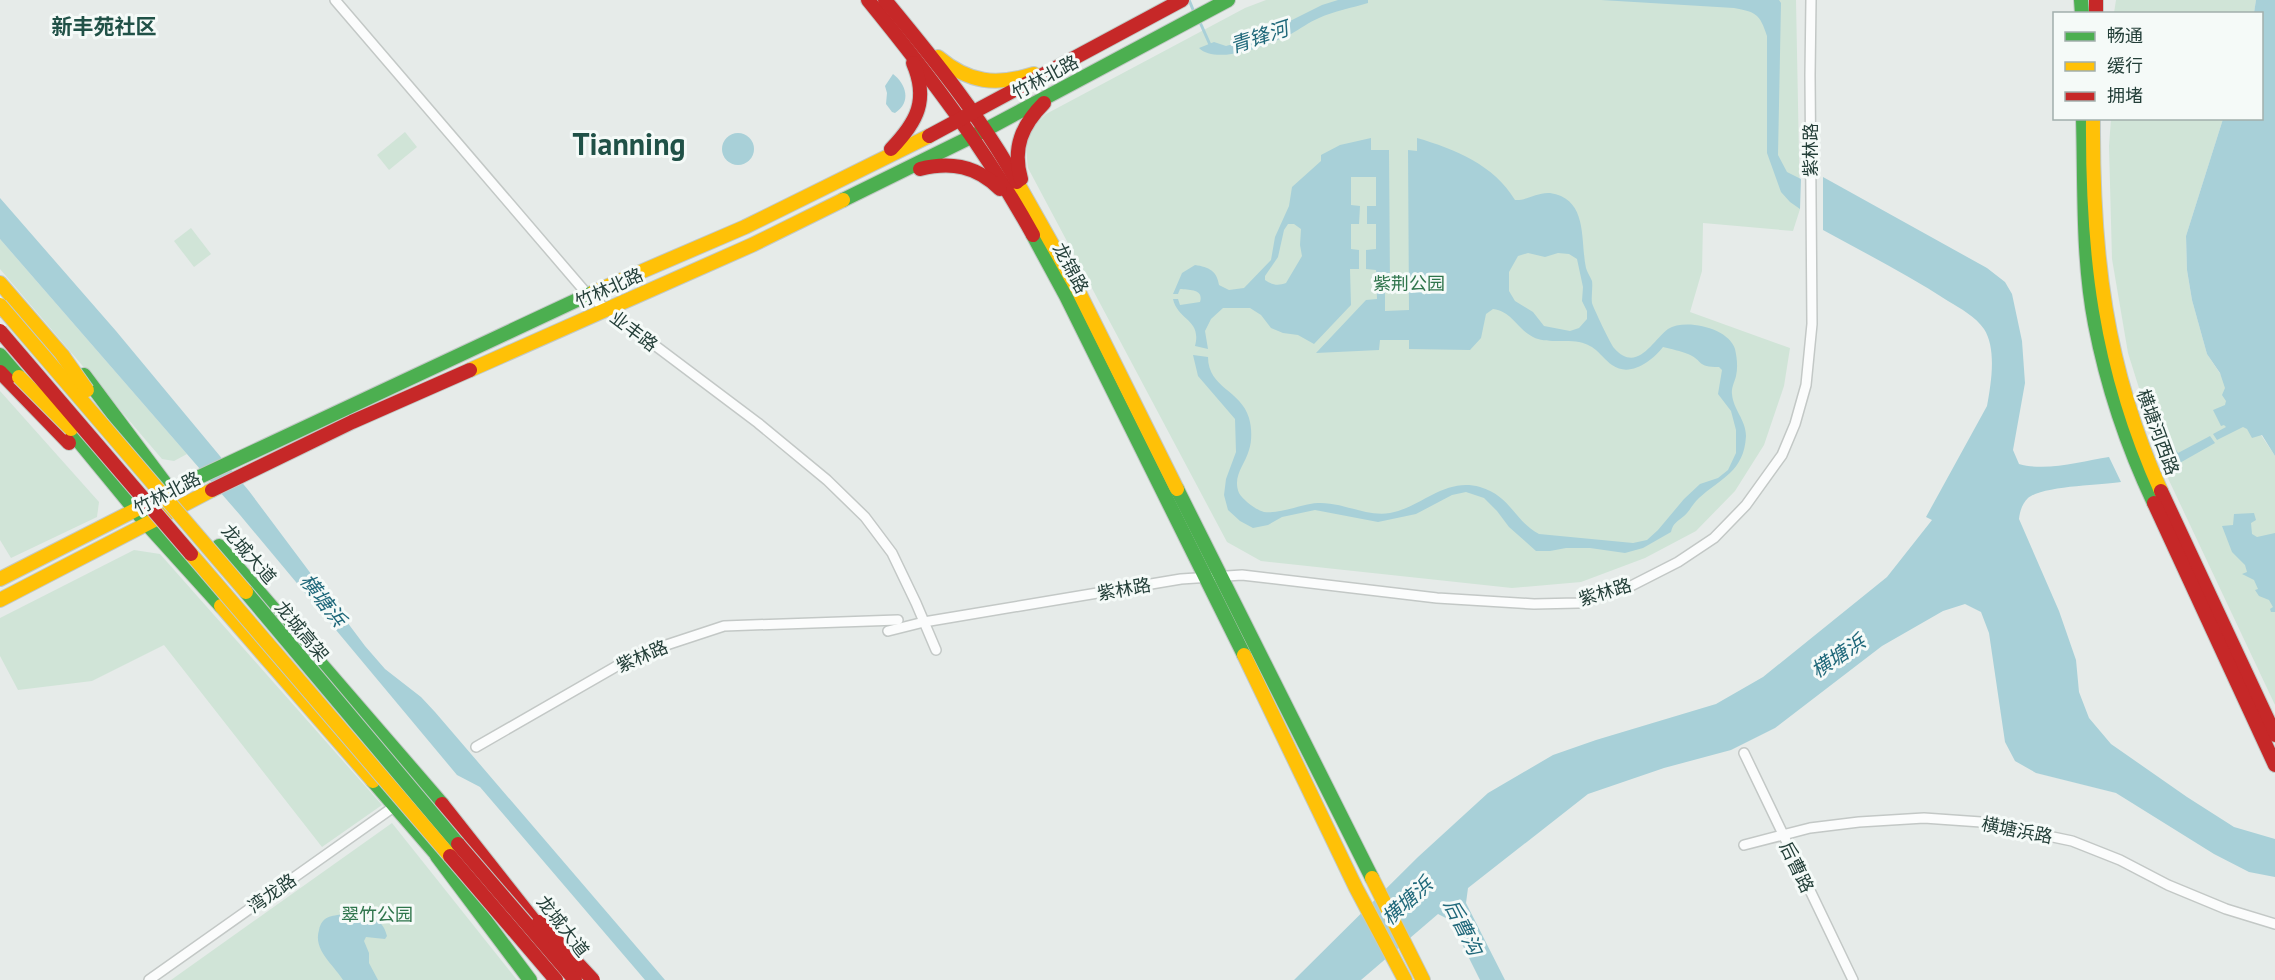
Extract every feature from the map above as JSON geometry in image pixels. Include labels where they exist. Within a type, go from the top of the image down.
[{"type":"main road","name":"龙锦路","points":[[868,0],[897,35],[959,120],[979,133]]},
{"type":"main road","name":"龙锦路","points":[[885,0],[921,42],[974,113],[979,133],[1078,290],[1423,980]]},
{"type":"main road","name":"竹林北路","points":[[0,600],[211,490],[352,422],[752,245],[979,133],[1228,0]]},
{"type":"main road","name":"竹林北路","points":[[0,579],[170,490],[588,295],[745,227],[974,113],[1178,2]]},
{"type":"main road","points":[[874,162],[907,133],[919,113],[921,91],[919,72],[897,35]]},
{"type":"main road","points":[[921,42],[958,73],[988,81],[1022,78],[1070,61]]},
{"type":"main road","points":[[1026,209],[1017,167],[1016,146],[1026,123],[1058,91]]},
{"type":"main road","name":"横塘河西路","points":[[2083,120],[2087,254],[2095,323],[2113,400],[2138,453]]},
{"type":"main road","name":"横塘河西路","points":[[2093,120],[2097,254],[2107,322],[2138,453]]},
{"type":"main road","points":[[884,180],[930,165],[957,164],[978,170],[1026,209]]},
{"type":"main road","name":"龙锦路","points":[[1026,209],[1066,296],[1206,576],[1356,888],[1402,975]]},
{"type":"main road","points":[[0,274],[66,351],[170,490]]},
{"type":"main road","points":[[0,284],[63,356],[151,480]]},
{"type":"main road","name":"龙城大道","points":[[0,293],[424,781],[496,868],[552,945],[583,980]]},
{"type":"main road","name":"龙城高架","points":[[0,305],[575,980]]},
{"type":"main road","name":"龙城高架","points":[[0,331],[124,474],[438,849],[556,980]]},
{"type":"main road","points":[[0,346],[146,524],[235,621],[395,806],[438,849],[545,980]]},
{"type":"main road","points":[[0,355],[71,430],[124,474]]},
{"type":"main road","points":[[0,372],[135,510]]},
{"type":"main road","points":[[2138,453],[2149,479]]},
{"type":"main road","name":"横塘河西路","points":[[2149,479],[2275,735]]},
{"type":"main road","name":"横塘河西路","points":[[2149,479],[2275,765]]},
{"type":"main road","points":[[452,838],[559,942],[593,980]]},
{"type":"main road","points":[[438,849],[530,980]]},
{"type":"main road","points":[[496,868],[600,980]]},
{"type":"street","name":"业丰路","points":[[335,0],[588,295],[758,423],[828,480],[865,517],[892,553],[936,650]]},
{"type":"street","name":"紫林路","points":[[888,631],[924,622],[1221,575],[1242,575],[1437,597],[1534,604],[1578,603],[1629,587],[1678,562],[1714,538],[1746,505],[1782,454],[1795,424],[1806,385],[1812,324],[1811,0]]},
{"type":"street","name":"紫林路","points":[[476,747],[636,655],[724,626],[898,620]]},
{"type":"street","name":"后曹路","points":[[1744,753],[1853,980]]},
{"type":"street","name":"湾龙路","points":[[149,980],[395,806]]},
{"type":"street","name":"横塘浜路","points":[[1744,845],[1810,828],[1859,822],[1924,818],[1981,822],[2072,841],[2120,860],[2168,885],[2226,909],[2275,924]]},
{"type":"green space","name":"紫荆公园","points":[[1266,0],[1796,0],[1800,209],[1793,231],[1703,223],[1702,271],[1690,312],[1790,348],[1784,386],[1764,445],[1735,491],[1696,531],[1645,558],[1581,582],[1512,588],[1261,561],[1227,542],[1028,168],[1026,150],[1033,127],[1046,114],[1245,8]]},
{"type":"green space","points":[[2116,0],[2256,0],[2254,12],[2114,12]]},
{"type":"green space","points":[[2111,120],[2223,120],[2186,236],[2187,270],[2192,300],[2207,354],[2275,456],[2275,705],[2166,474],[2128,353],[2112,259],[2109,146]]},
{"type":"green space","points":[[405,132],[417,147],[389,170],[377,155]]},
{"type":"green space","points":[[191,228],[211,254],[194,267],[174,241]]},
{"type":"green space","points":[[0,239],[187,454],[174,461],[162,459],[0,269]]},
{"type":"green space","points":[[0,391],[99,502],[97,517],[11,558],[0,540]]},
{"type":"green space","points":[[134,550],[160,554],[382,805],[322,847],[164,645],[92,681],[18,690],[0,656],[0,618]]},
{"type":"green space","name":"翠竹公园","points":[[392,823],[517,980],[171,980]]},
{"type":"water","points":[[1338,0],[1368,0],[1368,3],[1337,11],[1312,21],[1282,38],[1244,52],[1218,55],[1207,53],[1199,48],[1214,42],[1226,46],[1258,37],[1322,5]]},
{"type":"water","points":[[1601,0],[1779,0],[1781,3],[1778,155],[1787,172],[1801,179],[1800,209],[1781,192],[1767,153],[1767,36],[1756,15],[1734,8]]},
{"type":"water","points":[[2256,0],[2275,0],[2275,456],[2262,435],[2252,438],[2247,429],[2243,427],[2217,440],[2213,434],[2226,427],[2221,426],[2213,410],[2225,405],[2226,401],[2222,395],[2225,388],[2220,373],[2207,354],[2192,300],[2187,270],[2186,236],[2223,120],[2263,120],[2263,12],[2254,12]]},
{"type":"water","points":[[893,74],[898,78],[905,93],[904,104],[895,113],[886,104],[885,86]]},
{"type":"water","points":[[738,133],[749,138],[754,149],[749,160],[738,165],[727,160],[722,149],[727,138]]},
{"type":"water","points":[[1371,138],[1371,150],[1389,150],[1390,288],[1385,289],[1385,311],[1409,310],[1408,150],[1417,151],[1417,138],[1459,153],[1485,168],[1496,177],[1515,200],[1550,193],[1571,203],[1580,223],[1586,268],[1592,281],[1593,306],[1612,345],[1622,355],[1630,358],[1637,357],[1668,329],[1676,326],[1706,327],[1724,335],[1731,342],[1737,359],[1732,394],[1746,436],[1741,458],[1736,466],[1697,500],[1674,525],[1671,532],[1643,548],[1625,553],[1590,548],[1536,551],[1509,527],[1484,498],[1466,492],[1452,495],[1416,514],[1378,522],[1315,510],[1282,517],[1268,525],[1253,528],[1240,521],[1228,510],[1224,495],[1226,479],[1236,452],[1235,419],[1198,376],[1193,355],[1208,357],[1213,376],[1245,409],[1250,422],[1251,439],[1238,476],[1237,487],[1247,502],[1264,512],[1277,512],[1305,505],[1327,503],[1372,513],[1390,513],[1402,510],[1445,489],[1467,485],[1480,487],[1499,496],[1524,523],[1539,534],[1633,543],[1647,540],[1700,484],[1718,478],[1728,470],[1736,453],[1736,430],[1731,411],[1718,394],[1722,370],[1719,367],[1703,365],[1685,353],[1663,347],[1653,358],[1640,366],[1626,370],[1619,369],[1594,348],[1574,341],[1538,339],[1528,334],[1510,317],[1493,309],[1486,314],[1481,338],[1470,350],[1409,349],[1409,340],[1380,340],[1379,350],[1316,353],[1366,300],[1377,299],[1376,270],[1366,269],[1366,250],[1376,249],[1376,224],[1367,224],[1367,206],[1376,206],[1376,177],[1351,177],[1351,205],[1360,206],[1359,224],[1351,224],[1351,249],[1359,250],[1359,269],[1350,269],[1351,305],[1314,344],[1298,335],[1283,333],[1271,328],[1261,315],[1250,308],[1223,308],[1211,319],[1205,331],[1208,349],[1195,346],[1195,330],[1180,312],[1173,299],[1178,299],[1180,305],[1200,302],[1201,298],[1198,292],[1192,290],[1180,289],[1178,294],[1173,294],[1182,273],[1195,265],[1200,266],[1214,273],[1219,285],[1229,290],[1244,288],[1271,260],[1275,237],[1289,206],[1292,187],[1321,161],[1321,155],[1340,145]],"holes":[[[1288,224],[1294,224],[1301,229],[1302,256],[1286,283],[1273,284],[1265,280],[1265,276],[1278,257],[1284,230]],[[1528,253],[1545,257],[1558,253],[1569,254],[1577,259],[1583,287],[1582,301],[1587,311],[1587,319],[1579,328],[1570,331],[1544,326],[1533,312],[1515,301],[1509,291],[1509,272],[1518,256]]]},
{"type":"water","points":[[1823,177],[1987,268],[2005,282],[2012,294],[2022,341],[2025,383],[2013,450],[2019,464],[2041,467],[2109,457],[2121,482],[2058,488],[2035,494],[2024,503],[2019,519],[2059,611],[2076,660],[2079,692],[2089,718],[2111,744],[2187,797],[2234,827],[2275,839],[2275,877],[2249,872],[2214,854],[2116,793],[2036,773],[2015,761],[2005,742],[1989,633],[1981,612],[1965,604],[1943,611],[1882,646],[1775,728],[1731,750],[1664,768],[1588,794],[1468,888],[1466,903],[1505,980],[1480,980],[1450,920],[1438,914],[1361,980],[1294,980],[1418,857],[1488,793],[1553,755],[1716,704],[1763,677],[1887,577],[1932,520],[1926,517],[1987,406],[1992,367],[1991,346],[1981,325],[1963,310],[1902,273],[1823,230]]},
{"type":"water","name":"横塘浜","points":[[0,198],[116,331],[249,491],[365,646],[385,669],[421,697],[435,712],[665,980],[645,980],[480,787],[457,775],[240,515],[0,239]]},
{"type":"water","points":[[2167,435],[2178,453],[2210,436],[2215,443],[2169,469],[2158,444]]},
{"type":"water","points":[[2254,513],[2256,520],[2251,523],[2252,534],[2257,537],[2275,533],[2275,612],[2271,612],[2270,609],[2273,607],[2269,600],[2259,596],[2255,590],[2258,589],[2254,580],[2242,574],[2247,572],[2245,565],[2232,552],[2222,526],[2233,525],[2234,514]]},
{"type":"water","points":[[344,914],[371,917],[381,923],[387,936],[385,939],[366,937],[364,941],[369,953],[369,963],[378,980],[343,980],[321,950],[318,937],[320,925],[331,916]]},
{"type":"waterway","name":"青锋河","points":[[1189,0],[1194,12]]},
{"type":"waterway","name":"青锋河","points":[[1199,20],[1211,47]]},
{"type":"traffic: fast","points":[[843,200],[985,130],[1228,0]]},
{"type":"traffic: fast","points":[[2081,0],[2082,12]]},
{"type":"traffic: fast","points":[[2083,120],[2086,247],[2095,324],[2105,370],[2119,415],[2154,503]]},
{"type":"traffic: fast","points":[[1033,235],[1066,296],[1244,655]]},
{"type":"traffic: fast","points":[[161,495],[594,292]]},
{"type":"traffic: fast","points":[[0,355],[19,377]]},
{"type":"traffic: fast","points":[[84,375],[170,490]]},
{"type":"traffic: fast","points":[[63,422],[146,523],[221,606]]},
{"type":"traffic: fast","points":[[1177,489],[1372,878]]},
{"type":"traffic: fast","points":[[219,546],[442,804]]},
{"type":"traffic: fast","points":[[246,592],[458,844]]},
{"type":"traffic: fast","points":[[373,781],[444,863]]},
{"type":"traffic: fast","points":[[437,856],[530,980]]},
{"type":"traffic: slow","points":[[938,57],[949,66],[983,80],[1007,80],[1034,74]]},
{"type":"traffic: slow","points":[[2093,120],[2095,216],[2106,309],[2127,399],[2142,445],[2161,491]]},
{"type":"traffic: slow","points":[[594,292],[745,227],[929,136]]},
{"type":"traffic: slow","points":[[1017,182],[1078,290],[1177,489]]},
{"type":"traffic: slow","points":[[470,370],[752,245],[843,200]]},
{"type":"traffic: slow","points":[[0,283],[63,356]]},
{"type":"traffic: slow","points":[[0,305],[246,592]]},
{"type":"traffic: slow","points":[[63,356],[87,390]]},
{"type":"traffic: slow","points":[[19,377],[71,429]]},
{"type":"traffic: slow","points":[[0,600],[212,490]]},
{"type":"traffic: slow","points":[[0,579],[145,505]]},
{"type":"traffic: slow","points":[[191,554],[450,856]]},
{"type":"traffic: slow","points":[[221,606],[373,781]]},
{"type":"traffic: slow","points":[[1244,655],[1356,888],[1405,980]]},
{"type":"traffic: slow","points":[[1372,878],[1423,980]]},
{"type":"traffic: jam","points":[[868,0],[956,114],[996,173],[1033,235]]},
{"type":"traffic: jam","points":[[885,0],[972,111],[1017,182]]},
{"type":"traffic: jam","points":[[929,136],[1182,0]]},
{"type":"traffic: jam","points":[[2096,0],[2096,12]]},
{"type":"traffic: jam","points":[[891,149],[908,129],[918,110],[920,88],[913,63]]},
{"type":"traffic: jam","points":[[1021,179],[1018,157],[1021,138],[1030,120],[1044,103]]},
{"type":"traffic: jam","points":[[920,169],[942,166],[963,167],[982,175],[1000,189]]},
{"type":"traffic: jam","points":[[0,331],[191,554]]},
{"type":"traffic: jam","points":[[212,490],[352,422],[470,370]]},
{"type":"traffic: jam","points":[[0,372],[69,443]]},
{"type":"traffic: jam","points":[[2161,491],[2275,735]]},
{"type":"traffic: jam","points":[[2154,503],[2275,765]]},
{"type":"traffic: jam","points":[[442,804],[539,927]]},
{"type":"traffic: jam","points":[[458,844],[575,980]]},
{"type":"traffic: jam","points":[[450,856],[556,980]]},
{"type":"traffic: jam","points":[[539,922],[593,980]]},
{"type":"district","name":"新丰苑社区","points":[[104,26]]},
{"type":"district","name":"Tianning","points":[[629,143]]},
{"type":"water label","name":"后曹沟","points":[[1463,927]]}]
